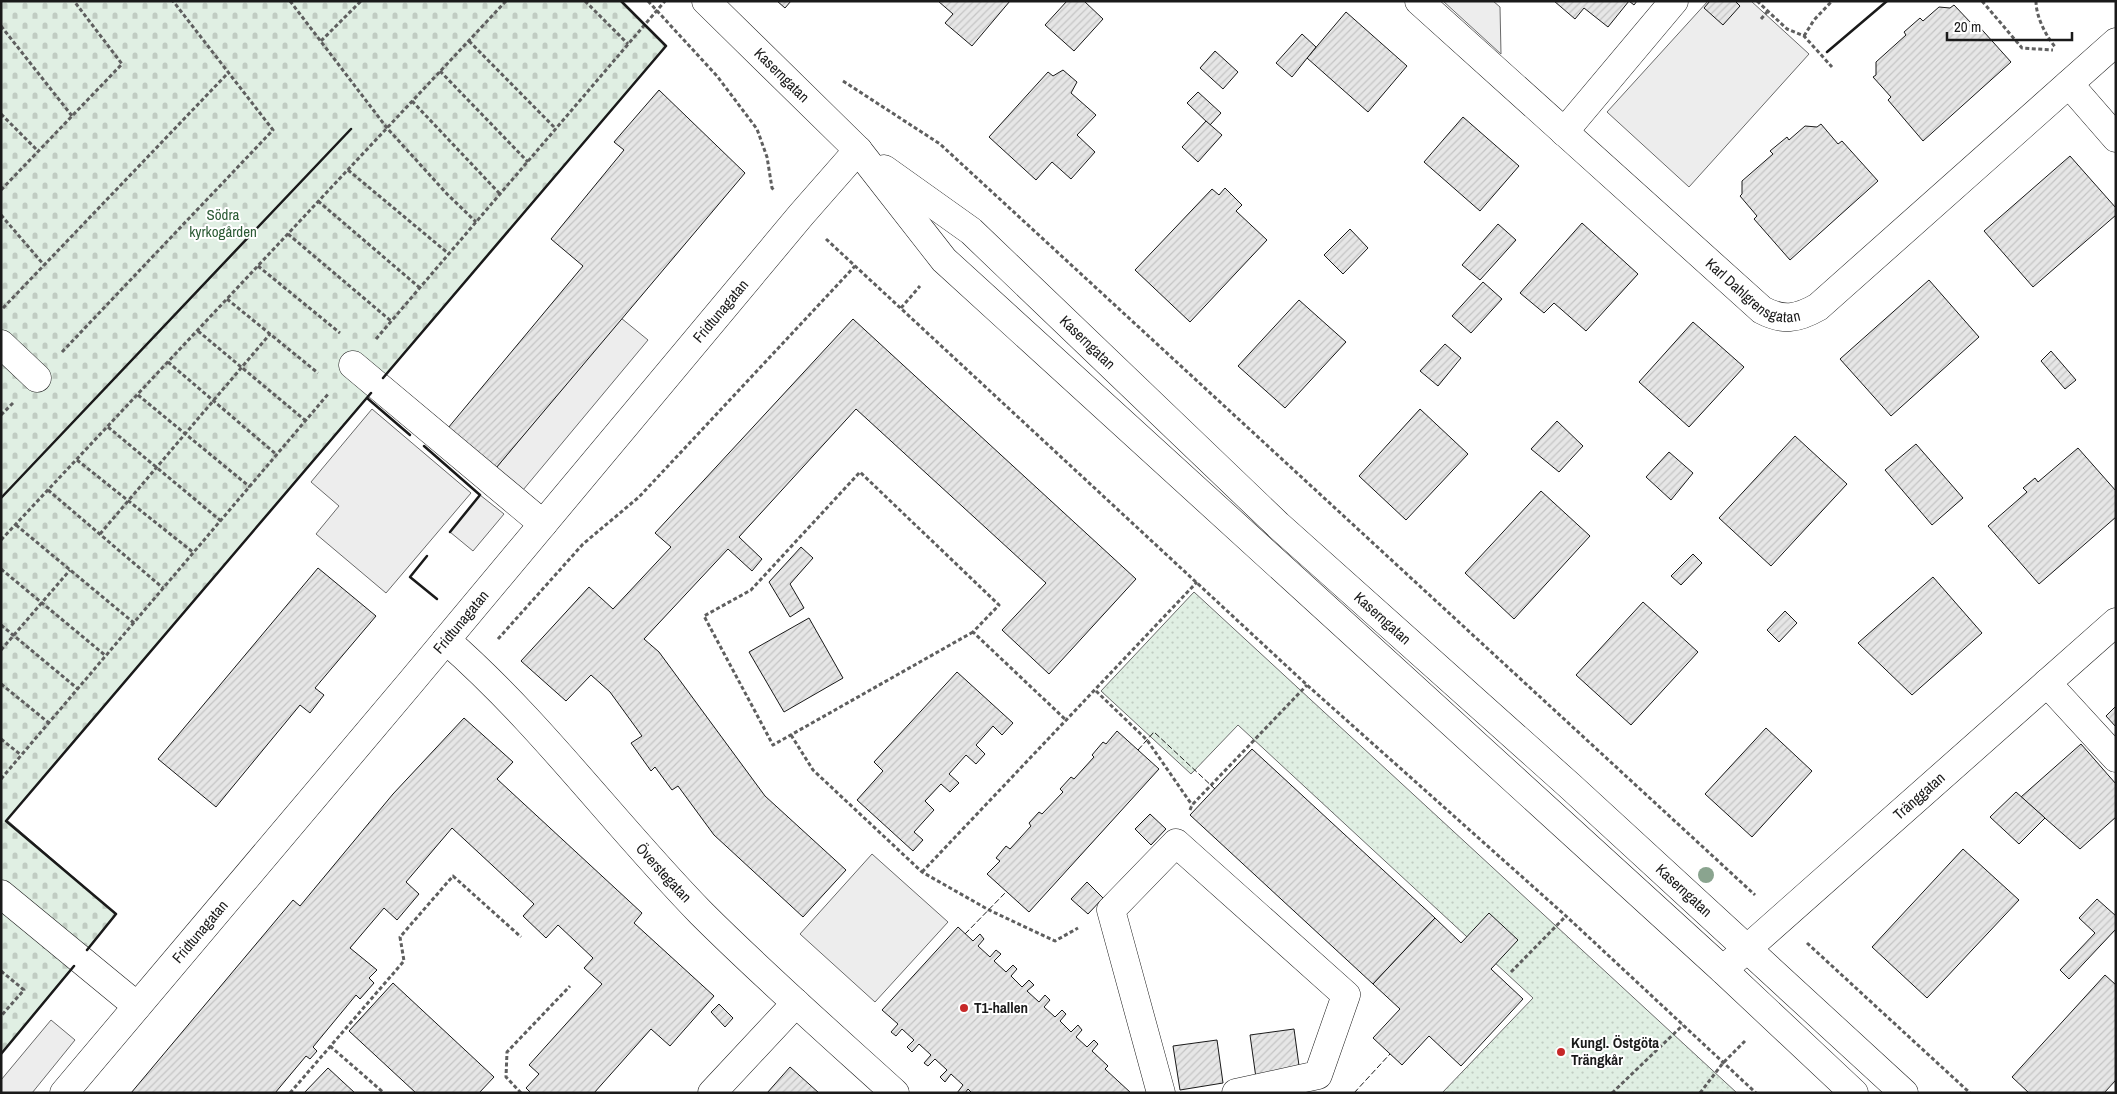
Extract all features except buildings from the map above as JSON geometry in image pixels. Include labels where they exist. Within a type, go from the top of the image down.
[{"type":"street","name":"Kaserngatan","points":[[706,1],[858,150],[944,260],[1722,970],[1854,1093]]},
{"type":"street","name":"Karl Dahlgrensgatan","points":[[1419,1],[1762,310],[1776,317],[1803,315],[1818,307],[2116,42]]},
{"type":"street","points":[[1564,132],[1674,1]]},
{"type":"street","points":[[2068,84],[2116,138]]},
{"type":"street","name":"Fridtunagatan","points":[[64,1093],[801,215],[858,150]]},
{"type":"street","name":"Kaserngatan","points":[[858,150],[971,231],[1278,525],[1747,948],[1904,1093]]},
{"type":"street","points":[[1,344],[37,378]]},
{"type":"street","points":[[353,365],[543,524]]},
{"type":"street","name":"Tränggatan","points":[[1722,970],[2116,622]]},
{"type":"street","name":"Överstegatan","points":[[446,640],[475,664],[701,912],[796,1003],[895,1093]]},
{"type":"street","points":[[2047,683],[2116,758]]},
{"type":"street","points":[[1161,1093],[1111,910],[1176,842],[1346,995],[1318,1075],[1236,1093]]},
{"type":"street","points":[[1,894],[137,1006]]},
{"type":"street","points":[[712,1093],[796,1003]]},
{"type":"path","points":[[1,190],[122,64],[74,1]]},
{"type":"path","points":[[1,415],[273,130],[172,1]]},
{"type":"path","points":[[290,1],[387,128],[447,194],[476,222]]},
{"type":"path","points":[[321,41],[361,1]]},
{"type":"path","points":[[1,540],[506,1]]},
{"type":"path","points":[[585,1],[628,44]]},
{"type":"path","points":[[648,1],[717,76],[757,130],[767,157],[772,188],[1307,685],[1566,916],[1756,1093]]},
{"type":"path","points":[[1757,1],[1787,29],[1804,36],[1832,67]]},
{"type":"path","points":[[1804,36],[1814,20],[1832,1]]},
{"type":"path","points":[[1982,1],[2022,48],[2058,51],[2042,24],[2036,1]]},
{"type":"path","points":[[1761,19],[1768,11]]},
{"type":"path","points":[[1,26],[72,116]]},
{"type":"path","points":[[469,41],[556,129]]},
{"type":"path","points":[[440,72],[528,162]]},
{"type":"path","points":[[1,310],[228,73]]},
{"type":"path","points":[[840,80],[940,144],[1970,1093]]},
{"type":"path","points":[[412,101],[500,194]]},
{"type":"path","points":[[1,114],[38,151]]},
{"type":"path","points":[[348,170],[449,254]]},
{"type":"path","points":[[318,201],[420,288]]},
{"type":"path","points":[[1,215],[44,265]]},
{"type":"path","points":[[288,234],[391,321]]},
{"type":"path","points":[[258,266],[341,333]]},
{"type":"path","points":[[227,299],[320,375]]},
{"type":"path","points":[[198,331],[306,421]]},
{"type":"path","points":[[100,534],[270,334]]},
{"type":"path","points":[[168,362],[277,455]]},
{"type":"path","points":[[138,395],[250,487]]},
{"type":"path","points":[[108,427],[221,521]]},
{"type":"path","points":[[77,460],[194,553]]},
{"type":"path","points":[[860,472],[999,605],[973,632],[774,745],[704,616],[751,590],[860,472]]},
{"type":"path","points":[[48,490],[163,588]]},
{"type":"path","points":[[16,525],[134,623]]},
{"type":"path","points":[[1,569],[106,656]]},
{"type":"path","points":[[1,650],[70,570]]},
{"type":"path","points":[[922,872],[1096,691],[1197,582]]},
{"type":"path","points":[[1,625],[78,689]]},
{"type":"path","points":[[973,632],[1067,721]]},
{"type":"path","points":[[1,684],[49,723]]},
{"type":"path","points":[[1096,691],[1148,740],[1192,806],[1307,685]]},
{"type":"path","points":[[791,735],[813,770],[922,872],[988,910],[1055,941],[1111,910]]},
{"type":"path","points":[[1,739],[21,755]]},
{"type":"path","points":[[290,1093],[404,961],[400,937],[453,876],[521,937]]},
{"type":"path","points":[[1511,972],[1566,916]]},
{"type":"path","points":[[1,971],[24,990],[1,1016]]},
{"type":"path","points":[[521,1093],[506,1077],[507,1052],[570,986]]},
{"type":"path","points":[[1612,1093],[1683,1025]]},
{"type":"path","points":[[330,1046],[384,1093]]},
{"type":"path","points":[[1700,1093],[1723,1063]]},
{"type":"green space","name":"Södra kyrkogården","points":[[1,1],[621,1],[666,46],[7,820],[116,914],[1,1054]]},
{"type":"green space","points":[[1194,592],[1737,1093],[1442,1093],[1533,998],[1238,725],[1191,774],[1101,691]]},
{"type":"shaded area","points":[[1443,1],[1493,1],[1500,7],[1501,54]]},
{"type":"shaded area","points":[[1708,1],[1751,1],[1809,54],[1689,187],[1607,112]]},
{"type":"shaded area","points":[[621,318],[648,340],[523,490],[496,468]]},
{"type":"shaded area","points":[[372,409],[471,493],[386,593],[316,534],[339,506],[311,482]]},
{"type":"shaded area","points":[[480,495],[504,514],[473,551],[450,532]]},
{"type":"shaded area","points":[[872,854],[948,922],[875,1002],[800,934]]},
{"type":"shaded area","points":[[51,1020],[75,1040],[32,1093],[1,1093],[1,1080]]},
{"type":"fence","points":[[1138,750],[1154,732],[1215,789]]},
{"type":"fence","points":[[965,934],[1006,892]]},
{"type":"fence","points":[[1354,1093],[1390,1054]]},
{"type":"wall","points":[[383,378],[666,46],[621,1]]},
{"type":"wall","points":[[1827,52],[1887,1]]},
{"type":"wall","points":[[1,498],[351,129]]},
{"type":"wall","points":[[87,950],[116,914],[6,821],[371,393]]},
{"type":"wall","points":[[367,398],[410,435]]},
{"type":"wall","points":[[424,446],[480,495],[450,532]]},
{"type":"wall","points":[[427,556],[410,577],[437,599]]},
{"type":"wall","points":[[1,1054],[74,966]]},
{"type":"place","name":"T1-hallen","points":[[964,1008]]},
{"type":"place","name":"Kungl. Östgöta Trängkår","points":[[1561,1052]]}]
